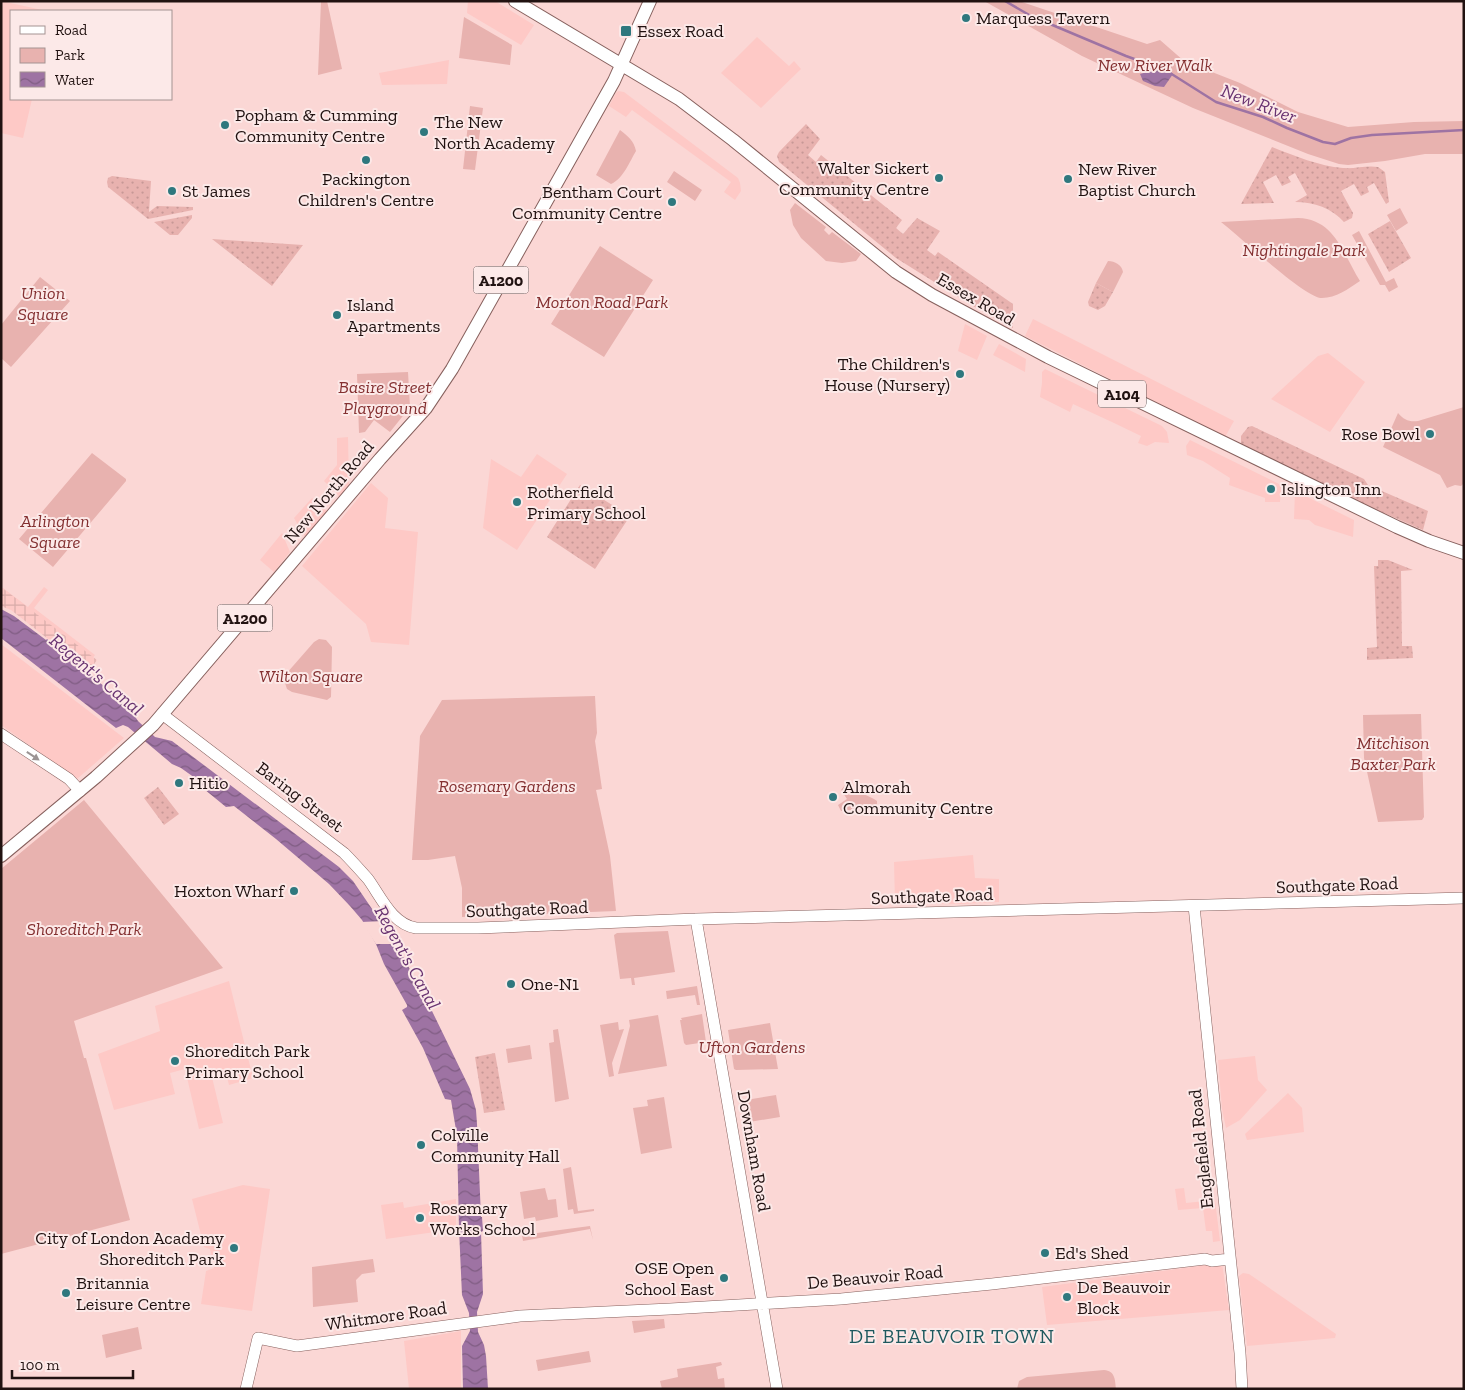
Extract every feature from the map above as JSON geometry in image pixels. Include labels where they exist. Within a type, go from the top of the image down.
[{"type":"main road","name":"Essex Road","points":[[515,1],[679,99],[896,272],[932,295],[1013,340],[1128,397],[1389,523],[1429,541],[1464,553]]},
{"type":"main road","name":"A1200","points":[[622,65],[650,1]]},
{"type":"main road","name":"New North Road","points":[[1,856],[80,791],[153,724],[431,401],[456,362],[622,65]]},
{"type":"street","name":"Baring Street","points":[[162,714],[344,853],[368,879],[402,923]]},
{"type":"street","points":[[2,734],[69,779],[80,791]]},
{"type":"street","name":"Southgate Road","points":[[402,923],[411,927],[430,929],[696,919],[1464,898]]},
{"type":"street","name":"Englefield Road","points":[[1194,906],[1242,1389]]},
{"type":"street","name":"Downham Road","points":[[696,919],[777,1389]]},
{"type":"street","name":"De Beauvoir Road","points":[[520,1316],[841,1299],[992,1284],[1205,1258],[1212,1262],[1230,1259]]},
{"type":"street","name":"Whitmore Road","points":[[246,1389],[258,1338],[297,1346],[520,1316]]},
{"type":"shaded area","points":[[1,1],[42,10],[10,10],[10,100],[32,100],[23,138],[1,133]]},
{"type":"shaded area","points":[[468,1],[495,1],[534,25],[521,45],[467,13]]},
{"type":"shaded area","points":[[757,37],[789,66],[794,61],[801,69],[761,108],[721,73]]},
{"type":"shaded area","points":[[449,60],[447,84],[382,85],[379,73]]},
{"type":"shaded area","points":[[618,91],[624,92],[738,178],[741,191],[735,200],[724,192],[731,182],[632,110],[626,117],[609,106]]},
{"type":"shaded area","points":[[1033,319],[1234,421],[1225,437],[1025,336]]},
{"type":"shaded area","points":[[965,324],[987,336],[977,360],[958,351]]},
{"type":"shaded area","points":[[999,344],[1026,359],[1025,372],[993,355]]},
{"type":"shaded area","points":[[1328,353],[1365,382],[1330,432],[1271,399],[1318,356]]},
{"type":"shaded area","points":[[1045,369],[1162,426],[1167,432],[1169,443],[1155,442],[1147,446],[1138,443],[1141,436],[1114,423],[1073,404],[1070,412],[1040,397],[1042,372]]},
{"type":"shaded area","points":[[348,437],[349,488],[340,497],[324,481],[337,465],[337,438]]},
{"type":"shaded area","points":[[1190,440],[1281,485],[1280,502],[1265,502],[1265,498],[1229,485],[1230,478],[1203,461],[1187,455],[1186,446]]},
{"type":"shaded area","name":"Rotherfield Primary School","points":[[537,454],[567,474],[517,550],[483,528],[491,459],[521,477]]},
{"type":"shaded area","points":[[371,483],[388,498],[385,528],[418,532],[409,645],[371,642],[366,624],[302,566]]},
{"type":"shaded area","points":[[1295,491],[1354,520],[1353,537],[1315,525],[1309,520],[1294,519]]},
{"type":"shaded area","points":[[312,498],[328,512],[305,537],[294,518]]},
{"type":"shaded area","points":[[282,533],[290,552],[274,572],[260,560]]},
{"type":"shaded area","points":[[1,587],[97,660],[89,671],[11,610],[1,606]]},
{"type":"shaded area","points":[[44,587],[48,590],[34,608],[95,655],[88,664],[1,591],[3,588],[28,607]]},
{"type":"shaded area","points":[[1,644],[124,738],[77,779],[1,725]]},
{"type":"shaded area","points":[[973,855],[975,878],[999,879],[999,902],[961,904],[895,903],[894,862]]},
{"type":"shaded area","name":"Shoreditch Park Primary School","points":[[229,981],[253,1078],[229,1085],[225,1069],[211,1073],[223,1123],[199,1129],[185,1069],[170,1073],[175,1094],[114,1110],[98,1054],[160,1031],[155,1006]]},
{"type":"shaded area","points":[[1255,1056],[1258,1080],[1267,1090],[1240,1120],[1226,1128],[1222,1109],[1218,1060]]},
{"type":"shaded area","points":[[1288,1093],[1302,1108],[1304,1132],[1247,1140],[1245,1134]]},
{"type":"shaded area","name":"City of London Academy Shoreditch Park","points":[[243,1185],[270,1189],[252,1311],[201,1304],[206,1271],[214,1268],[210,1249],[204,1247],[192,1199]]},
{"type":"shaded area","points":[[1184,1188],[1186,1203],[1215,1200],[1220,1241],[1213,1242],[1212,1231],[1206,1231],[1203,1208],[1178,1210],[1175,1189]]},
{"type":"shaded area","name":"Rosemary Works School","points":[[456,1199],[456,1229],[386,1239],[381,1205],[403,1202],[404,1208]]},
{"type":"shaded area","points":[[1222,1263],[1229,1310],[1047,1325],[1042,1287]]},
{"type":"shaded area","points":[[1243,1273],[1249,1274],[1336,1334],[1335,1338],[1247,1346],[1239,1276]]},
{"type":"shaded area","points":[[461,1331],[461,1389],[409,1389],[404,1341]]},
{"type":"green space","points":[[321,1],[327,1],[342,69],[318,75]]},
{"type":"green space","name":"New River Walk","points":[[984,1],[1019,1],[1147,44],[1160,40],[1184,61],[1240,83],[1298,112],[1348,127],[1414,122],[1464,121],[1464,154],[1425,154],[1385,161],[1348,165],[1339,164],[1308,154],[1193,108],[1082,56]]},
{"type":"green space","points":[[464,17],[512,45],[510,65],[459,58]]},
{"type":"green space","points":[[470,106],[483,108],[475,170],[463,169]]},
{"type":"green space","points":[[806,124],[820,139],[808,155],[816,162],[821,155],[902,220],[896,228],[903,234],[917,218],[940,231],[927,250],[935,256],[938,252],[1013,304],[1013,328],[971,305],[896,258],[779,162],[777,156],[779,152]]},
{"type":"green space","points":[[620,130],[634,144],[636,151],[623,174],[611,184],[596,175]]},
{"type":"green space","points":[[1272,147],[1307,160],[1334,167],[1378,167],[1385,172],[1389,202],[1386,204],[1374,183],[1367,187],[1369,192],[1361,196],[1354,184],[1341,191],[1353,213],[1352,218],[1344,222],[1334,213],[1322,207],[1309,203],[1295,202],[1307,195],[1295,173],[1288,177],[1291,182],[1282,186],[1276,175],[1263,182],[1274,203],[1241,204]]},
{"type":"green space","points":[[674,171],[702,190],[695,201],[667,182]]},
{"type":"green space","points":[[112,176],[151,181],[149,212],[157,206],[193,207],[193,210],[148,219],[108,187],[108,178]]},
{"type":"green space","points":[[795,203],[826,227],[824,230],[829,235],[832,232],[861,254],[856,261],[842,263],[826,261],[801,238],[793,225],[790,210]]},
{"type":"green space","points":[[1400,208],[1408,223],[1396,231],[1387,215]]},
{"type":"green space","points":[[192,215],[192,218],[178,235],[170,235],[154,222]]},
{"type":"green space","name":"Nightingale Park","points":[[1298,218],[1321,224],[1329,231],[1343,249],[1360,281],[1332,296],[1322,298],[1313,295],[1287,277],[1221,222]]},
{"type":"green space","points":[[1390,221],[1411,258],[1389,272],[1368,234]]},
{"type":"green space","points":[[1359,231],[1386,282],[1394,278],[1398,287],[1389,292],[1385,285],[1380,285],[1352,235]]},
{"type":"green space","points":[[212,239],[303,245],[272,286]]},
{"type":"green space","name":"Morton Road Park","points":[[600,246],[653,280],[604,357],[551,324]]},
{"type":"green space","points":[[1108,261],[1118,264],[1123,272],[1113,292],[1096,283]]},
{"type":"green space","name":"Union Square","points":[[40,277],[70,301],[11,367],[1,358],[1,325]]},
{"type":"green space","points":[[1096,283],[1113,292],[1105,306],[1098,310],[1089,306],[1088,302]]},
{"type":"green space","name":"Basire Street Playground","points":[[408,372],[410,407],[390,432],[374,420],[365,432],[359,433],[357,374]]},
{"type":"green space","points":[[1464,407],[1464,483],[1461,486],[1455,485],[1447,488],[1440,475],[1383,447],[1398,413],[1407,420],[1418,421]]},
{"type":"green space","points":[[1252,426],[1364,479],[1368,485],[1428,511],[1423,530],[1354,500],[1241,444],[1241,436],[1248,427]]},
{"type":"green space","name":"Arlington Square","points":[[92,453],[126,479],[126,481],[53,567],[19,539]]},
{"type":"green space","points":[[580,485],[630,516],[595,569],[547,537]]},
{"type":"green space","points":[[1378,560],[1388,560],[1413,570],[1401,571],[1402,646],[1412,646],[1413,658],[1367,660],[1367,648],[1377,647],[1374,566],[1378,566]]},
{"type":"green space","name":"Wilton Square","points":[[319,639],[326,640],[332,647],[331,697],[327,700],[292,692],[287,689],[285,683],[286,674],[314,642]]},
{"type":"green space","name":"Rosemary Gardens","points":[[595,696],[597,733],[595,741],[602,789],[596,790],[610,856],[616,911],[462,917],[462,888],[455,856],[412,860],[420,736],[442,700]]},
{"type":"green space","name":"Mitchison Baxter Park","points":[[1421,714],[1424,817],[1422,820],[1378,822],[1364,758],[1363,715]]},
{"type":"green space","points":[[845,785],[877,801],[877,807],[841,811],[838,805],[847,799],[841,790]]},
{"type":"green space","points":[[158,787],[179,814],[164,825],[144,798]]},
{"type":"green space","name":"Shoreditch Park","points":[[84,800],[223,968],[74,1021],[84,1058],[86,1058],[130,1220],[1,1254],[1,869]]},
{"type":"green space","points":[[668,931],[675,972],[634,978],[635,985],[632,985],[631,978],[620,979],[614,935],[617,933]]},
{"type":"green space","points":[[697,986],[700,1005],[697,1005],[695,995],[667,999],[666,991]]},
{"type":"green space","points":[[702,1014],[706,1042],[686,1045],[684,1043],[681,1018]]},
{"type":"green space","points":[[658,1015],[667,1066],[618,1074],[630,1026],[629,1020]]},
{"type":"green space","points":[[618,1022],[619,1030],[624,1029],[612,1063],[614,1076],[609,1077],[600,1025]]},
{"type":"green space","name":"Ufton Gardens","points":[[770,1023],[778,1069],[734,1069],[728,1030]]},
{"type":"green space","points":[[558,1029],[569,1099],[555,1102],[549,1043],[554,1042],[553,1030]]},
{"type":"green space","points":[[530,1045],[532,1059],[508,1063],[506,1049]]},
{"type":"green space","points":[[495,1053],[505,1110],[484,1113],[475,1057]]},
{"type":"green space","points":[[776,1095],[780,1117],[749,1122],[746,1100]]},
{"type":"green space","points":[[664,1097],[672,1148],[641,1154],[633,1108],[648,1106],[647,1100]]},
{"type":"green space","points":[[571,1167],[578,1211],[594,1209],[594,1211],[574,1214],[573,1209],[568,1210],[563,1169]]},
{"type":"green space","points":[[545,1188],[548,1200],[556,1199],[558,1217],[536,1221],[535,1217],[524,1219],[520,1192]]},
{"type":"green space","points":[[590,1226],[593,1240],[590,1229],[523,1241],[522,1235]]},
{"type":"green space","points":[[373,1259],[375,1272],[362,1274],[356,1280],[358,1302],[313,1307],[312,1267]]},
{"type":"green space","points":[[664,1319],[665,1328],[634,1333],[632,1321]]},
{"type":"green space","points":[[138,1327],[142,1349],[106,1358],[102,1335]]},
{"type":"green space","points":[[589,1351],[591,1362],[538,1371],[536,1360]]},
{"type":"green space","points":[[721,1362],[722,1365],[716,1367],[718,1379],[724,1378],[725,1389],[662,1389],[660,1381],[678,1377],[677,1369]]},
{"type":"green space","points":[[1104,1370],[1112,1374],[1115,1379],[1116,1389],[1017,1389],[1019,1381],[1027,1377]]},
{"type":"water","points":[[1149,60],[1169,69],[1173,74],[1164,87],[1155,86],[1143,81],[1140,74],[1147,72]]},
{"type":"water","points":[[1,609],[47,639],[128,706],[138,721],[155,737],[172,741],[339,867],[353,881],[398,947],[470,1089],[476,1110],[483,1231],[481,1232],[483,1294],[477,1312],[478,1332],[484,1345],[486,1356],[488,1389],[463,1389],[462,1346],[470,1331],[469,1313],[462,1295],[457,1136],[451,1100],[445,1099],[423,1048],[402,1010],[407,1005],[362,920],[329,884],[234,806],[226,807],[204,789],[202,783],[172,764],[128,727],[123,725],[116,728],[1,638]]},
{"type":"pier","points":[[384,921],[399,944],[376,944],[361,922]]},
{"type":"waterway","name":"New River","points":[[1005,1],[1031,16],[1151,65]]},
{"type":"waterway","name":"New River","points":[[1170,73],[1216,102],[1263,117],[1323,142],[1335,144],[1351,138],[1372,135],[1464,130]]},
{"type":"place","name":"Marquess Tavern","points":[[966,18]]},
{"type":"place","name":"Essex Road","points":[[626,31]]},
{"type":"place","name":"Popham & Cumming Community Centre","points":[[225,125]]},
{"type":"place","name":"The New North Academy","points":[[424,132]]},
{"type":"place","name":"Packington Children's Centre","points":[[366,160]]},
{"type":"place","name":"Walter Sickert Community Centre","points":[[939,178]]},
{"type":"place","name":"New River Baptist Church","points":[[1068,179]]},
{"type":"place","name":"St James","points":[[172,191]]},
{"type":"place","name":"Bentham Court Community Centre","points":[[672,202]]},
{"type":"place","name":"Island Apartments","points":[[337,315]]},
{"type":"place","name":"The Children's House (Nursery)","points":[[960,374]]},
{"type":"place","name":"Rose Bowl","points":[[1430,434]]},
{"type":"place","name":"Islington Inn","points":[[1271,489]]},
{"type":"place","name":"Rotherfield Primary School","points":[[517,502]]},
{"type":"place","name":"Hitio","points":[[179,783]]},
{"type":"place","name":"Almorah Community Centre","points":[[833,797]]},
{"type":"place","name":"Hoxton Wharf","points":[[294,891]]},
{"type":"place","name":"One-N1","points":[[511,984]]},
{"type":"place","name":"Shoreditch Park Primary School","points":[[175,1061]]},
{"type":"place","name":"Colville Community Hall","points":[[421,1145]]},
{"type":"place","name":"Rosemary Works School","points":[[420,1218]]},
{"type":"place","name":"City of London Academy Shoreditch Park","points":[[234,1248]]},
{"type":"place","name":"Ed's Shed","points":[[1045,1253]]},
{"type":"place","name":"OSE Open School East","points":[[724,1278]]},
{"type":"place","name":"Britannia Leisure Centre","points":[[66,1293]]},
{"type":"place","name":"De Beauvoir Block","points":[[1067,1297]]},
{"type":"district","name":"DE BEAUVOIR TOWN","points":[[952,1336]]},
{"type":"water label","name":"Regent's Canal","points":[[97,674]]},
{"type":"water label","name":"Regent's Canal","points":[[408,957]]}]
